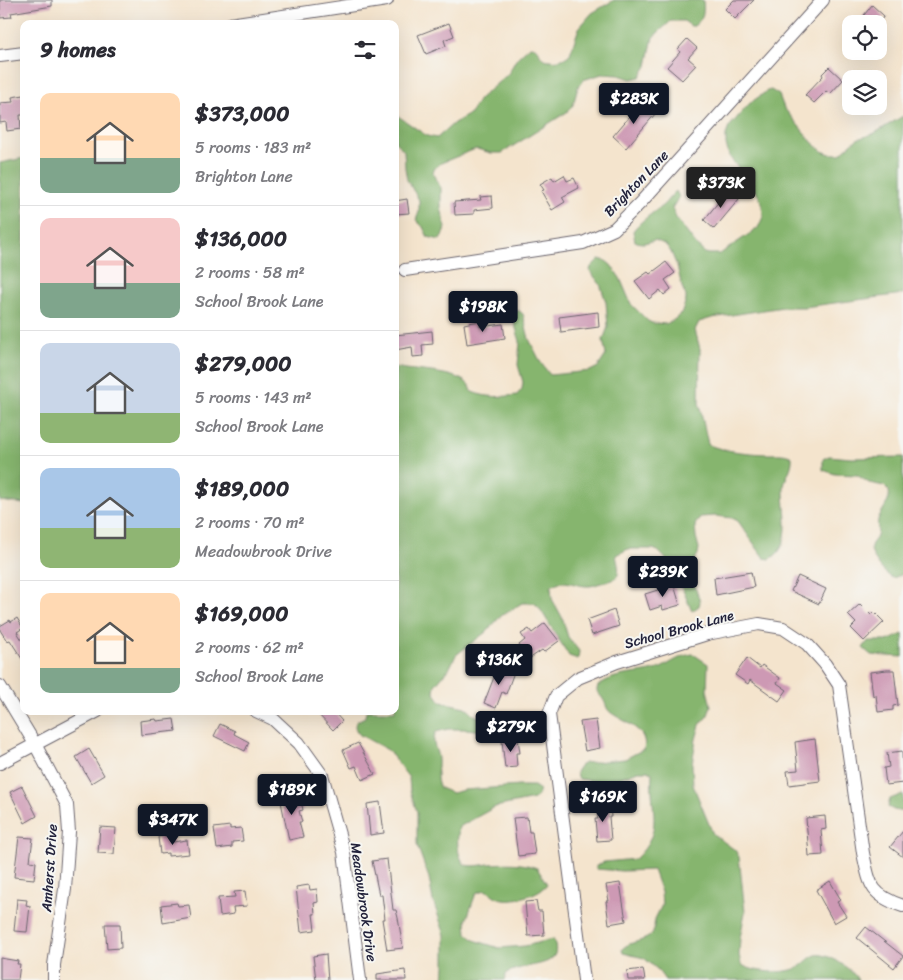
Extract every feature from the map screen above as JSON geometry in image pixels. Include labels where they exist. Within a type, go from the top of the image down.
[{"type":"street","points":[[256,20],[387,0]]},
{"type":"street","name":"Brighton Lane","points":[[405,270],[583,243],[614,229],[641,202],[823,0]]},
{"type":"street","points":[[0,56],[20,54]]},
{"type":"street","name":"School Brook Lane","points":[[584,980],[549,714],[556,696],[578,678],[617,662],[707,634],[759,624],[783,628],[807,644],[825,664],[839,685],[862,853],[867,872],[873,889],[889,901],[903,906]]},
{"type":"street","name":"Amherst Drive","points":[[0,686],[35,744],[67,805],[69,832],[67,870],[54,965],[54,980]]},
{"type":"street","points":[[0,763],[90,715]]},
{"type":"street","name":"Meadowbrook Drive","points":[[264,715],[273,719],[299,742],[322,775],[344,852],[360,980]]},
{"type":"green space","points":[[614,0],[703,0],[702,17],[694,26],[684,21],[671,21],[653,37],[647,66],[640,77],[631,79],[619,75],[602,74],[583,80],[578,87],[573,105],[567,112],[502,153],[491,153],[477,149],[441,163],[435,168],[433,172],[441,188],[441,208],[446,228],[440,240],[428,237],[423,227],[416,220],[419,212],[419,200],[407,180],[404,151],[399,146],[399,117],[427,136],[437,138],[454,123],[470,114],[479,99],[508,74],[517,58],[530,46],[536,47],[544,59],[557,60],[567,57],[570,54],[579,28],[592,13]]},
{"type":"green space","points":[[771,90],[779,95],[784,108],[812,142],[822,151],[830,154],[840,154],[857,139],[873,134],[903,116],[903,294],[804,307],[783,307],[712,318],[699,322],[695,330],[700,349],[699,403],[708,444],[728,450],[781,454],[792,457],[784,487],[785,536],[783,545],[778,553],[770,559],[764,558],[738,521],[732,518],[700,517],[695,525],[699,548],[692,565],[692,577],[700,602],[699,606],[692,611],[679,581],[669,573],[666,559],[658,551],[653,549],[628,549],[616,555],[619,571],[613,580],[589,586],[559,582],[551,587],[552,599],[562,617],[568,637],[579,651],[578,659],[569,656],[539,607],[534,603],[522,603],[501,616],[486,632],[456,655],[450,667],[435,685],[434,692],[441,702],[465,707],[474,715],[488,722],[517,726],[527,730],[522,736],[467,729],[448,729],[436,732],[434,743],[438,756],[437,777],[440,788],[452,793],[464,790],[519,786],[534,786],[540,790],[538,796],[534,799],[495,807],[459,827],[459,852],[465,865],[507,863],[531,866],[537,868],[547,884],[525,897],[511,899],[497,897],[485,890],[476,893],[466,921],[467,933],[474,940],[499,948],[525,946],[553,939],[555,946],[554,956],[547,962],[511,971],[507,973],[504,980],[444,980],[445,935],[433,901],[429,878],[417,845],[417,812],[410,791],[409,778],[388,750],[360,735],[355,727],[357,721],[365,715],[399,715],[399,368],[451,376],[469,385],[472,392],[483,395],[500,397],[517,395],[522,389],[523,382],[518,365],[520,341],[513,319],[513,315],[518,310],[523,314],[529,339],[541,363],[550,375],[590,371],[598,367],[606,355],[603,340],[608,327],[606,302],[600,284],[590,271],[591,267],[599,259],[611,265],[620,278],[631,304],[648,321],[666,324],[675,319],[682,312],[686,296],[671,252],[666,245],[655,240],[643,243],[635,241],[633,231],[676,191],[679,197],[672,208],[676,218],[697,246],[705,253],[720,254],[758,228],[763,217],[762,203],[757,193],[729,156],[726,135],[729,127],[750,103]]},
{"type":"green space","points":[[20,159],[20,504],[0,501],[0,163]]},
{"type":"green space","points":[[829,456],[851,458],[903,457],[903,574],[893,578],[889,576],[878,565],[871,550],[871,546],[878,534],[878,519],[888,501],[889,491],[884,486],[869,483],[857,475],[835,474],[823,470],[823,459]]},
{"type":"green space","points":[[903,634],[903,657],[871,655],[863,648],[868,641],[887,641]]},
{"type":"green space","points":[[693,654],[708,664],[707,690],[711,706],[708,715],[700,725],[696,739],[692,764],[693,785],[713,834],[735,850],[739,857],[745,912],[740,938],[739,955],[741,964],[760,971],[785,971],[797,968],[813,956],[821,955],[840,963],[851,971],[858,980],[665,980],[657,969],[644,958],[623,953],[622,949],[626,946],[653,933],[655,919],[662,905],[661,892],[653,870],[622,871],[596,869],[596,866],[604,862],[635,859],[645,849],[653,829],[654,819],[652,773],[638,771],[614,780],[602,782],[580,779],[577,777],[576,772],[585,763],[625,759],[644,749],[645,742],[643,736],[634,727],[609,711],[597,692],[598,686],[612,678],[661,668],[680,658]]},
{"type":"green space","points":[[903,794],[903,812],[888,807],[890,799]]},
{"type":"building","points":[[0,0],[52,0],[52,6],[11,13],[12,17],[0,18]]},
{"type":"building","points":[[734,0],[754,0],[735,19],[725,9]]},
{"type":"building","points":[[872,5],[883,15],[864,15]]},
{"type":"building","points":[[449,23],[454,36],[444,40],[446,46],[426,54],[418,35]]},
{"type":"building","points":[[687,39],[697,48],[688,58],[696,65],[682,80],[667,67],[680,52],[678,49]]},
{"type":"building","points":[[829,67],[842,81],[830,94],[826,91],[814,103],[805,95],[823,76],[822,74]]},
{"type":"building","points":[[20,96],[20,129],[7,131],[6,122],[0,123],[0,103],[13,102],[12,97]]},
{"type":"building","points":[[646,104],[656,113],[626,148],[613,136],[630,116],[628,114],[635,105],[640,110]]},
{"type":"building","points":[[564,175],[567,181],[574,178],[579,188],[562,197],[565,202],[552,210],[541,191],[544,190],[540,184],[552,177],[554,181]]},
{"type":"building","points":[[728,190],[739,199],[714,229],[704,220]]},
{"type":"building","points":[[492,196],[493,208],[474,210],[474,214],[455,215],[454,202],[481,200],[480,197]]},
{"type":"building","points":[[407,199],[409,213],[399,214],[399,200]]},
{"type":"building","points":[[666,262],[675,273],[665,280],[671,289],[664,295],[660,290],[649,299],[635,281],[648,272],[650,274]]},
{"type":"building","points":[[598,312],[599,327],[561,332],[559,317]]},
{"type":"building","points":[[479,321],[480,327],[503,324],[505,338],[467,344],[464,324]]},
{"type":"building","points":[[432,331],[433,344],[422,345],[423,356],[413,357],[412,347],[399,349],[399,335]]},
{"type":"building","points":[[751,572],[754,587],[716,595],[714,578]]},
{"type":"building","points":[[798,576],[826,589],[819,604],[791,591]]},
{"type":"building","points":[[674,585],[680,605],[663,610],[662,606],[650,610],[645,594]]},
{"type":"building","points":[[860,604],[871,615],[874,612],[884,622],[864,641],[851,628],[856,623],[848,615]]},
{"type":"building","points":[[614,610],[619,626],[592,635],[587,620]]},
{"type":"building","points":[[17,618],[20,623],[20,630],[17,632],[20,637],[20,656],[10,640],[7,641],[0,630],[0,626],[10,620],[11,622]]},
{"type":"building","points":[[545,623],[559,641],[544,652],[542,650],[529,659],[519,645],[525,640],[521,634],[529,629],[532,633]]},
{"type":"building","points":[[747,658],[760,668],[762,665],[780,678],[777,683],[787,690],[779,701],[750,680],[748,684],[735,675]]},
{"type":"building","points":[[498,667],[514,672],[506,694],[502,692],[496,708],[484,703]]},
{"type":"building","points":[[894,670],[898,705],[893,706],[893,710],[878,712],[876,695],[873,696],[870,672]]},
{"type":"building","points":[[319,715],[337,715],[342,721],[333,730]]},
{"type":"building","points":[[156,719],[157,721],[174,719],[176,731],[141,735],[140,721]]},
{"type":"building","points":[[596,720],[600,748],[585,751],[580,722]]},
{"type":"building","points":[[220,724],[235,731],[234,734],[249,742],[245,751],[214,736]]},
{"type":"building","points":[[518,739],[520,753],[516,753],[517,767],[505,768],[502,741]]},
{"type":"building","points":[[815,739],[820,781],[789,785],[787,771],[798,770],[795,742]]},
{"type":"building","points":[[358,743],[375,774],[362,780],[356,766],[351,768],[343,750]]},
{"type":"building","points":[[89,749],[104,775],[91,783],[76,757]]},
{"type":"building","points":[[902,751],[903,783],[886,785],[884,768],[889,767],[887,753]]},
{"type":"building","points":[[22,786],[37,816],[25,823],[10,792]]},
{"type":"building","points":[[293,794],[294,799],[300,797],[303,810],[299,811],[302,822],[299,822],[303,837],[289,840],[280,797]]},
{"type":"building","points":[[380,802],[384,833],[370,835],[367,804]]},
{"type":"building","points":[[610,804],[611,840],[597,841],[595,819],[598,819],[596,805]]},
{"type":"building","points":[[825,816],[826,829],[821,830],[823,855],[809,856],[806,818]]},
{"type":"building","points":[[527,817],[529,832],[532,832],[535,854],[518,856],[513,818]]},
{"type":"building","points":[[230,826],[230,829],[241,828],[243,841],[232,842],[232,847],[217,849],[214,828]]},
{"type":"building","points":[[100,827],[116,828],[114,854],[98,853]]},
{"type":"building","points":[[903,831],[903,857],[890,847]]},
{"type":"building","points":[[172,835],[173,842],[187,840],[189,854],[168,856],[168,853],[160,854],[158,837]]},
{"type":"building","points":[[19,837],[33,838],[30,861],[36,862],[34,879],[14,877]]},
{"type":"building","points":[[387,859],[393,910],[396,910],[403,948],[387,950],[382,919],[385,919],[382,895],[379,895],[372,861]]},
{"type":"building","points":[[830,881],[841,900],[837,902],[846,916],[834,923],[816,890]]},
{"type":"building","points":[[620,883],[626,921],[609,924],[606,901],[609,901],[606,885]]},
{"type":"building","points":[[309,885],[310,890],[317,889],[318,902],[314,903],[315,914],[313,914],[315,930],[301,932],[296,887]]},
{"type":"building","points":[[245,891],[247,906],[233,907],[234,914],[220,916],[218,898],[235,897],[234,892]]},
{"type":"building","points":[[17,899],[27,900],[26,905],[30,906],[27,932],[14,931]]},
{"type":"building","points":[[536,901],[538,911],[542,911],[544,935],[528,936],[525,902]]},
{"type":"building","points":[[177,903],[178,906],[189,905],[191,918],[163,923],[161,905]]},
{"type":"building","points":[[105,924],[120,924],[121,948],[107,949]]},
{"type":"building","points":[[866,927],[903,956],[894,968],[857,938]]},
{"type":"building","points":[[326,954],[328,980],[316,980],[313,956]]},
{"type":"building","points":[[0,958],[18,961],[17,964],[20,964],[18,980],[0,980]]},
{"type":"building","points":[[643,969],[645,980],[628,980],[627,971]]},
{"type":"building","points":[[405,970],[406,980],[377,980],[377,974]]}]
